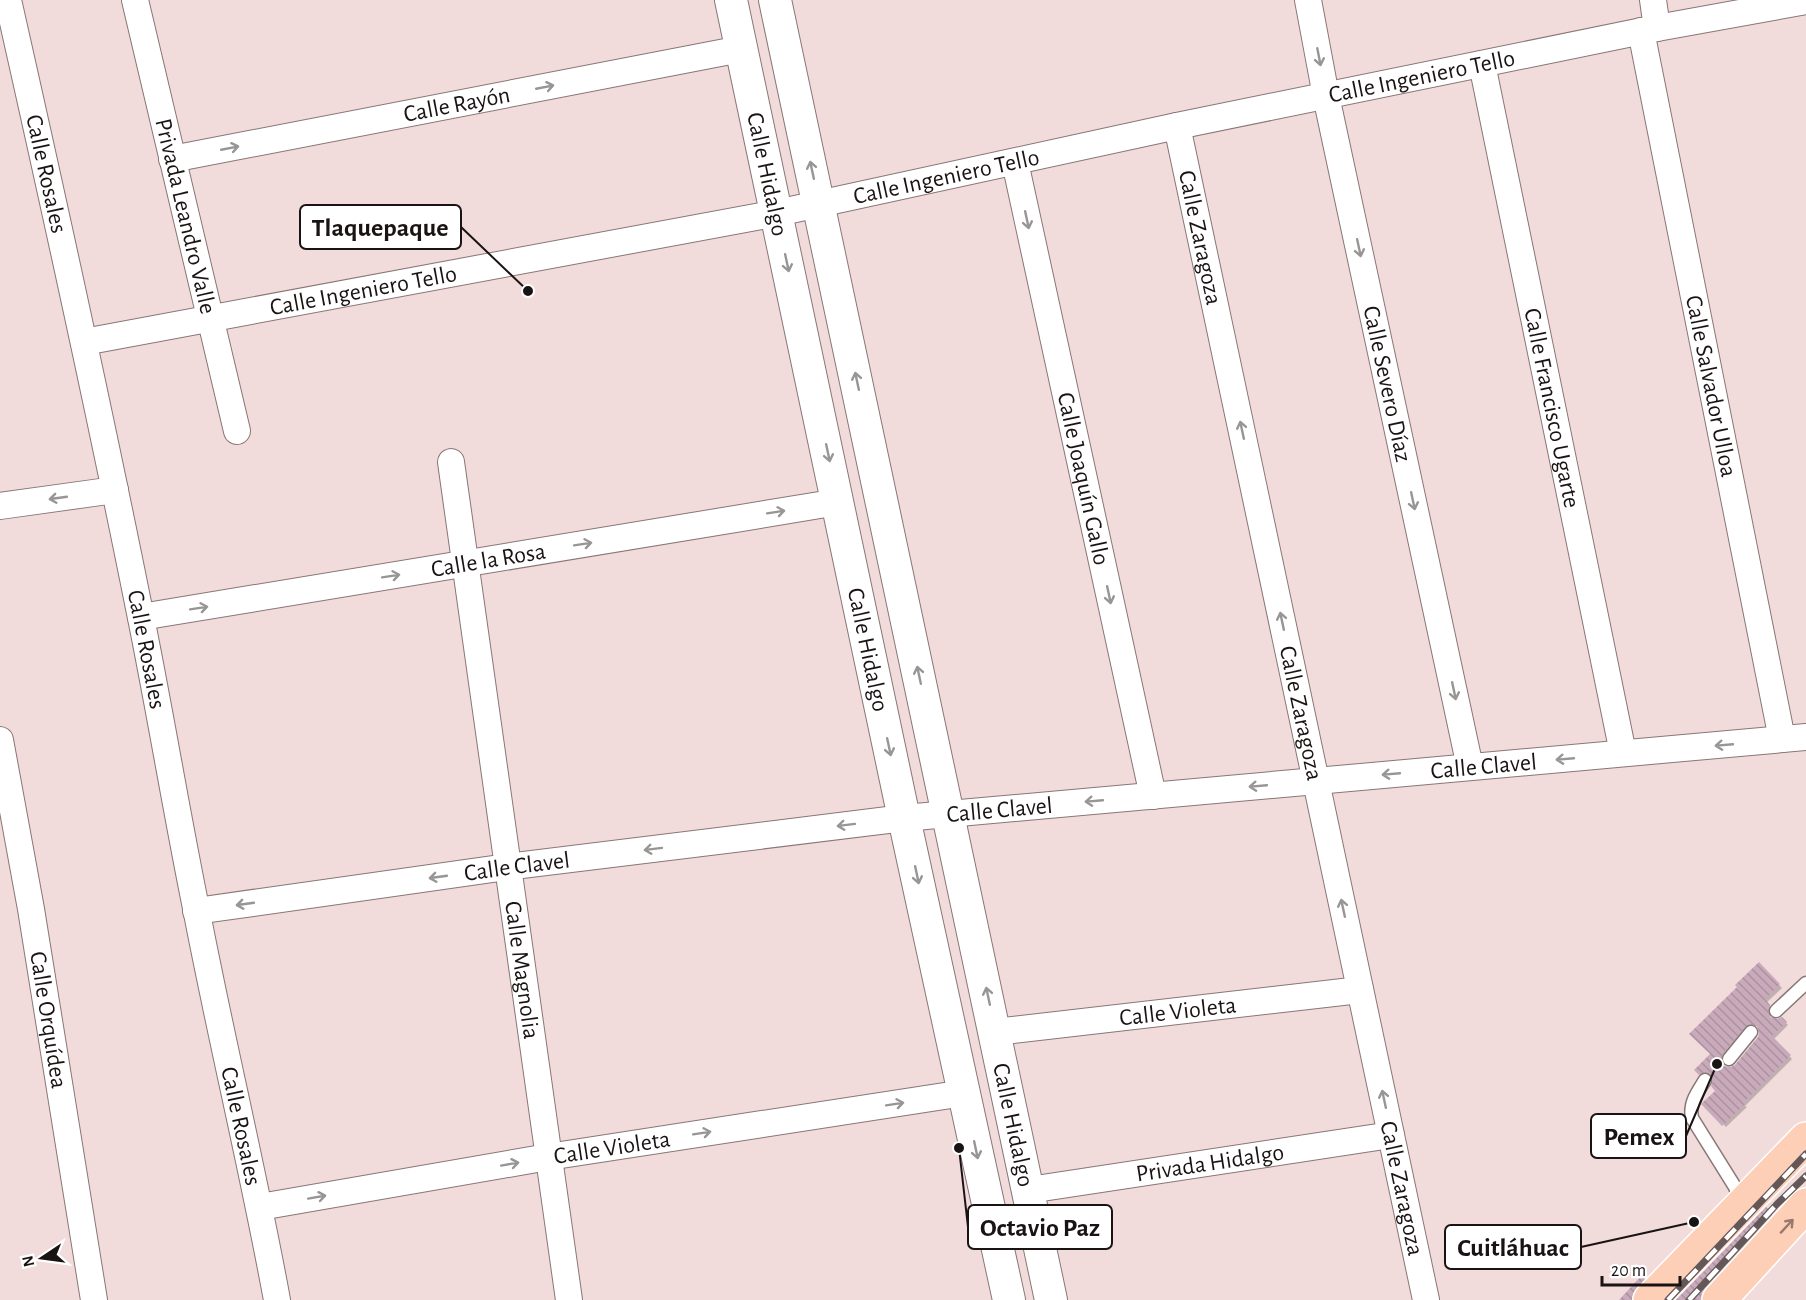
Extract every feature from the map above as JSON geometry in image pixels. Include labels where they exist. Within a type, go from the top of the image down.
[{"type":"main road","points":[[1650,1300],[1806,1140]]},
{"type":"main road","points":[[1719,1300],[1806,1205]]},
{"type":"street","name":"Calle Rosales","points":[[8,0],[115,490],[196,911],[260,1207],[277,1300]]},
{"type":"street","name":"Privada Leandro Valle","points":[[135,0],[237,431]]},
{"type":"street","name":"Calle Hidalgo","points":[[731,0],[904,818],[1009,1300]]},
{"type":"street","name":"Calle Hidalgo","points":[[775,0],[1052,1300]]},
{"type":"street","name":"Calle Severo Díaz","points":[[1308,0],[1326,96],[1470,767]]},
{"type":"street","name":"Calle Salvador Ulloa","points":[[1653,0],[1649,30],[1794,738]]},
{"type":"street","name":"Calle Ingeniero Tello","points":[[84,342],[777,213],[1177,126],[1649,30],[1806,1]]},
{"type":"street","name":"Calle Rayón","points":[[172,159],[741,49]]},
{"type":"street","name":"Calle Francisco Ugarte","points":[[1482,64],[1623,753]]},
{"type":"street","name":"Calle Zaragoza","points":[[1177,126],[1426,1300]]},
{"type":"street","name":"Calle Joaquín Gallo","points":[[1014,162],[1153,796]]},
{"type":"street","name":"Calle Magnolia","points":[[451,462],[569,1300]]},
{"type":"street","points":[[0,506],[115,490]]},
{"type":"street","name":"Calle la Rosa","points":[[141,617],[838,502]]},
{"type":"street","name":"Calle Clavel","points":[[196,911],[507,867],[904,818],[1794,738]]},
{"type":"street","name":"Calle Orquídea","points":[[0,740],[31,909],[94,1300]]},
{"type":"street","name":"Calle Violeta","points":[[995,1032],[1360,990]]},
{"type":"street","name":"Calle Violeta","points":[[260,1207],[548,1157],[964,1093]]},
{"type":"street","name":"Privada Hidalgo","points":[[1029,1190],[1391,1135]]},
{"type":"lane","points":[[1776,1011],[1806,983]]},
{"type":"lane","points":[[1729,1059],[1751,1032]]},
{"type":"lane","points":[[1705,1080],[1693,1100],[1690,1109],[1692,1118],[1735,1186],[1741,1205]]},
{"type":"building","points":[[1759,962],[1780,984],[1765,999],[1770,1005],[1768,1012],[1770,1017],[1777,1019],[1782,1017],[1787,1022],[1772,1036],[1791,1055],[1722,1126],[1701,1104],[1715,1091],[1711,1086],[1713,1080],[1709,1073],[1699,1075],[1694,1070],[1710,1054],[1689,1034],[1737,987],[1735,985]],"holes":[[[1749,1024],[1757,1026],[1758,1037],[1735,1065],[1724,1066],[1721,1061],[1722,1054],[1745,1027]]]},
{"type":"building","points":[[1766,1207],[1773,1213],[1705,1287],[1701,1300],[1676,1300]]},
{"type":"building","points":[[1642,1275],[1645,1278],[1636,1287],[1632,1300],[1619,1300]]},
{"type":"railway","points":[[1668,1300],[1806,1154]]},
{"type":"railway","points":[[1689,1300],[1777,1204],[1806,1176]]},
{"type":"place","name":"Tlaquepaque","points":[[528,291]]},
{"type":"place","name":"Pemex","points":[[1717,1064]]},
{"type":"place","name":"Octavio Paz","points":[[959,1148]]},
{"type":"place","name":"Cuitláhuac","points":[[1694,1222]]}]
